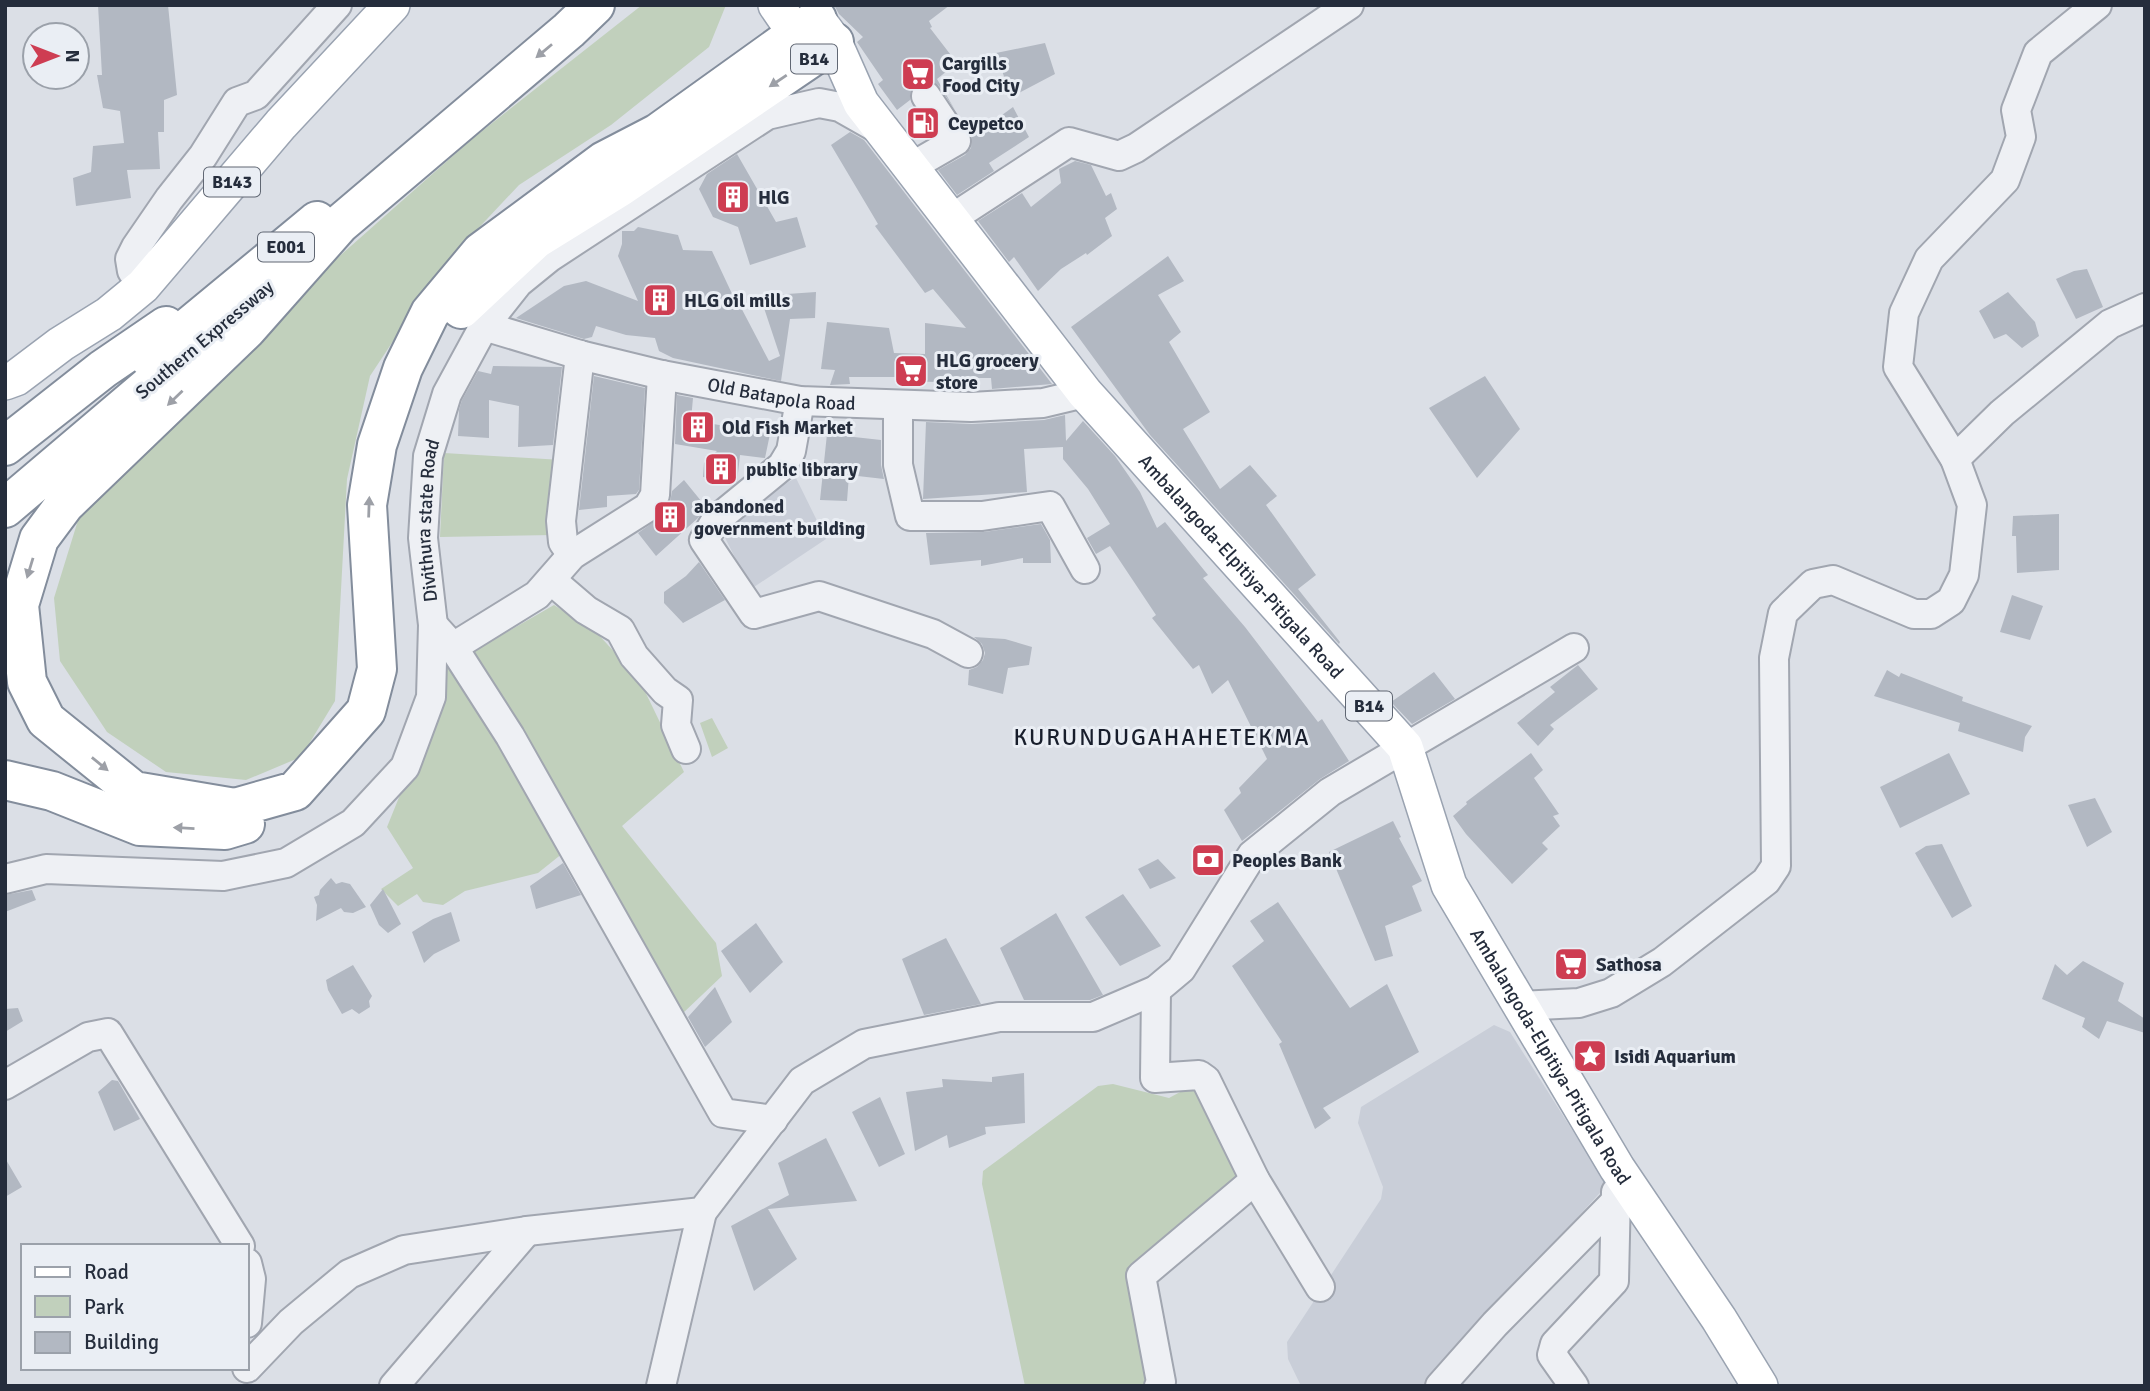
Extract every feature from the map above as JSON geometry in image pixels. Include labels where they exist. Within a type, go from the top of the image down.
[{"type":"highway","name":"Southern Expressway","points":[[5,508],[330,221],[557,5]]},
{"type":"highway","name":"Southern Expressway","points":[[5,478],[569,30],[595,5]]},
{"type":"highway","points":[[330,221],[247,329],[65,504],[39,539],[19,605],[27,682],[47,720],[134,792],[235,808],[295,790],[366,710],[377,669],[367,505],[377,445],[402,368],[430,313],[481,252],[604,161],[658,133],[807,27]]},
{"type":"highway","points":[[5,780],[51,791],[140,826],[225,830],[304,807],[338,779],[376,729],[394,693],[395,471],[420,385],[463,305],[536,239],[620,187],[807,27]]},
{"type":"highway","points":[[5,446],[103,369],[330,221]]},
{"type":"main road","name":"B143","points":[[5,382],[16,379],[61,344],[109,314],[142,286],[281,124],[392,5]]},
{"type":"main road","name":"Ambalangoda-Elpitiya-Pitigala Road","points":[[807,27],[861,103],[1085,393],[1405,747],[1449,885],[1520,1006],[1616,1184],[1719,1319],[1759,1386]]},
{"type":"main road","name":"B143","points":[[5,356],[61,344]]},
{"type":"street","points":[[142,286],[132,271],[130,259],[146,230],[203,156],[237,102],[256,95],[337,5]]},
{"type":"street","points":[[951,219],[1069,142],[1119,156],[1136,148],[1349,5]]},
{"type":"street","points":[[1520,1006],[1579,1003],[1611,993],[1662,962],[1766,881],[1776,866],[1774,658],[1783,612],[1813,584],[1833,580],[1913,614],[1930,614],[1951,601],[1964,575],[1972,505],[1955,459],[1898,368],[1904,313],[1929,259],[2005,180],[2021,138],[2017,110],[2038,53],[2097,5]]},
{"type":"street","points":[[911,167],[956,141],[926,96]]},
{"type":"street","name":"Divithura state Road","points":[[5,879],[46,869],[223,876],[286,863],[354,823],[405,767],[431,697],[433,625],[423,538],[428,456],[447,394],[484,326],[517,283],[550,257],[767,115],[819,103],[840,107],[884,132]]},
{"type":"street","points":[[1955,459],[2002,413],[2110,324],[2145,308]]},
{"type":"street","name":"Old Batapola Road","points":[[484,326],[580,355],[662,375],[800,401],[983,407],[1043,403],[1085,393]]},
{"type":"street","points":[[572,555],[563,542],[561,521],[580,355]]},
{"type":"street","points":[[453,647],[537,595],[572,555],[648,507],[655,495],[662,375]]},
{"type":"street","points":[[800,401],[791,451],[782,466],[716,520],[704,540],[754,614],[819,597],[933,634],[968,653]]},
{"type":"street","points":[[898,405],[898,466],[910,516],[982,516],[1050,506],[1086,569]]},
{"type":"street","points":[[551,580],[586,610],[620,630],[634,656],[665,691],[678,700],[676,725],[686,749]]},
{"type":"street","points":[[433,625],[453,647],[510,736],[723,1113],[773,1120]]},
{"type":"street","points":[[661,1386],[702,1212],[802,1081],[864,1044],[999,1017],[1093,1017],[1156,990],[1181,969],[1252,855],[1330,792],[1574,648]]},
{"type":"street","points":[[1156,990],[1155,1079],[1199,1075],[1206,1080],[1255,1180],[1320,1287]]},
{"type":"street","points":[[5,1085],[88,1037],[108,1033],[239,1244]]},
{"type":"street","points":[[1159,1386],[1161,1382],[1141,1276],[1255,1180]]},
{"type":"street","points":[[1440,1386],[1616,1184]]},
{"type":"street","points":[[1574,1386],[1552,1355],[1555,1344],[1614,1281],[1616,1184]]},
{"type":"street","points":[[248,1366],[291,1322],[349,1275],[404,1250],[527,1231],[702,1212]]},
{"type":"street","points":[[394,1386],[527,1231]]},
{"type":"street","points":[[248,1267],[251,1279],[248,1314]]},
{"type":"street","points":[[248,1325],[291,1322]]},
{"type":"street","points":[[229,1386],[244,1370]]},
{"type":"shaded area","points":[[796,478],[826,539],[751,589],[716,520]]},
{"type":"shaded area","points":[[1494,1025],[1510,1032],[1607,1185],[1424,1386],[1301,1386],[1288,1359],[1287,1342],[1381,1199],[1383,1187],[1358,1123],[1361,1107]]},
{"type":"green space","points":[[642,5],[726,5],[709,47],[611,125],[519,185],[442,267],[370,376],[347,479],[335,701],[301,757],[246,780],[166,772],[107,732],[60,661],[54,598],[79,517],[308,284],[472,139]]},
{"type":"green space","points":[[444,453],[562,460],[553,535],[440,537]]},
{"type":"green space","points":[[554,605],[597,633],[639,679],[684,772],[622,826],[716,943],[722,976],[682,1014],[469,654]]},
{"type":"green space","points":[[433,625],[568,849],[538,873],[465,891],[443,905],[423,902],[417,894],[398,906],[381,889],[413,868],[387,827],[419,748]]},
{"type":"green space","points":[[712,718],[728,748],[712,757],[700,723]]},
{"type":"green space","points":[[1113,1084],[1169,1098],[1195,1084],[1241,1175],[1134,1270],[1147,1376],[1145,1386],[1025,1386],[982,1184],[983,1171],[1098,1086]]},
{"type":"building","points":[[98,5],[168,5],[177,95],[164,100],[164,132],[158,132],[160,169],[127,170],[131,198],[76,206],[73,178],[91,172],[93,146],[124,143],[120,111],[103,108],[97,75],[102,75]]},
{"type":"building","points":[[834,5],[950,5],[929,21],[932,27],[930,28],[957,63],[937,79],[955,110],[939,86],[926,79],[916,83],[911,89],[910,100],[897,110],[878,84],[883,80],[857,42],[863,37],[839,14]]},
{"type":"building","points":[[1045,43],[1055,74],[1011,97],[996,53]]},
{"type":"building","points":[[1013,107],[1029,137],[989,163],[994,171],[957,195],[938,170],[965,155],[971,148],[972,137]]},
{"type":"building","points":[[850,132],[864,140],[1052,384],[992,389],[991,378],[956,378],[938,382],[897,381],[897,377],[849,377],[850,384],[830,385],[835,370],[821,369],[827,322],[889,328],[894,353],[925,354],[925,323],[966,328],[933,289],[925,293],[875,226],[878,224],[831,145]]},
{"type":"building","points":[[737,154],[776,222],[797,217],[806,247],[750,265],[738,227],[713,217],[699,189],[707,174]]},
{"type":"building","points":[[1075,161],[1091,165],[1106,196],[1111,193],[1117,209],[1105,218],[1112,236],[1087,255],[1086,253],[1061,269],[1038,291],[1014,257],[1009,262],[978,221],[1022,193],[1031,207],[1061,183],[1059,169]]},
{"type":"building","points":[[638,227],[678,235],[683,250],[712,251],[769,361],[780,356],[760,296],[816,292],[815,318],[790,319],[781,381],[673,358],[659,351],[655,338],[626,335],[596,326],[592,337],[584,339],[516,318],[564,286],[586,281],[638,301],[618,256],[622,231],[634,231]]},
{"type":"building","points":[[1168,256],[1184,281],[1158,295],[1181,332],[1169,342],[1210,412],[1183,429],[1220,489],[1250,465],[1277,496],[1266,505],[1316,575],[1298,589],[1339,644],[1150,435],[1071,327]]},
{"type":"building","points":[[2087,269],[2103,307],[2076,319],[2056,279]]},
{"type":"building","points":[[2008,292],[2035,322],[2039,336],[2022,348],[2006,334],[1994,339],[1979,311]]},
{"type":"building","points":[[493,366],[562,367],[553,445],[518,447],[519,406],[489,400],[489,438],[458,436],[462,400],[478,371],[491,374]]},
{"type":"building","points":[[594,376],[645,388],[639,490],[636,494],[607,496],[607,507],[579,510]]},
{"type":"building","points":[[1485,376],[1520,429],[1477,478],[1429,408]]},
{"type":"building","name":"Old Fish Market","points":[[677,395],[693,398],[691,420],[770,434],[765,458],[740,455],[737,482],[703,477],[704,463],[717,451],[675,444]]},
{"type":"building","points":[[1065,415],[1066,441],[1083,421],[1115,456],[1140,492],[1157,528],[1165,522],[1208,575],[1203,578],[1245,627],[1318,722],[1322,719],[1349,761],[1320,779],[1242,841],[1224,810],[1241,793],[1239,788],[1267,759],[1228,680],[1212,694],[1199,665],[1193,669],[1152,618],[1156,615],[1110,546],[1096,554],[1087,538],[1110,524],[1088,489],[1063,459],[1063,447],[1024,449],[1027,492],[923,499],[926,422],[972,424],[1044,420]]},
{"type":"building","points":[[827,434],[881,440],[884,479],[849,475],[847,501],[820,500]]},
{"type":"building","name":"abandoned government building","points":[[684,480],[706,507],[698,518],[656,556],[638,533],[662,516],[670,503],[672,491]]},
{"type":"building","points":[[2059,514],[2059,570],[2017,573],[2016,536],[2012,536],[2013,516]]},
{"type":"building","points":[[1041,524],[1050,540],[1051,563],[1023,563],[1023,558],[981,566],[981,560],[930,565],[926,533],[984,532]]},
{"type":"building","points":[[699,562],[725,600],[683,623],[664,603],[664,592],[686,576]]},
{"type":"building","points":[[2012,595],[2043,606],[2030,640],[2000,632]]},
{"type":"building","points":[[974,637],[1005,639],[1032,647],[1029,665],[1008,668],[1003,694],[968,685],[969,670],[977,667],[985,653],[982,644]]},
{"type":"building","points":[[1578,665],[1598,689],[1550,725],[1554,729],[1538,746],[1517,723],[1555,692],[1550,687]]},
{"type":"building","points":[[1887,670],[1899,677],[1901,673],[1963,697],[1962,701],[2032,726],[2025,737],[2023,752],[1958,731],[1960,723],[1874,696]]},
{"type":"building","points":[[1434,672],[1455,699],[1412,724],[1391,702]]},
{"type":"building","points":[[1531,753],[1543,770],[1534,778],[1559,814],[1553,816],[1560,826],[1542,843],[1548,849],[1512,884],[1453,816],[1466,802]]},
{"type":"building","points":[[1949,753],[1970,794],[1900,828],[1880,787]]},
{"type":"building","points":[[2095,798],[2112,832],[2087,847],[2068,805]]},
{"type":"building","points":[[1393,821],[1422,881],[1412,886],[1422,911],[1385,926],[1393,956],[1375,961],[1329,852]]},
{"type":"building","points":[[1942,844],[1972,906],[1952,918],[1915,853],[1926,846]]},
{"type":"building","points":[[1158,859],[1176,878],[1150,889],[1138,869]]},
{"type":"building","points":[[563,863],[581,895],[536,909],[530,886]]},
{"type":"building","points":[[331,878],[336,884],[350,884],[366,907],[353,913],[344,912],[341,908],[316,921],[317,905],[314,897],[319,895]]},
{"type":"building","points":[[383,889],[401,924],[388,933],[379,925],[370,905]]},
{"type":"building","points":[[32,890],[36,900],[5,912],[5,895]]},
{"type":"building","points":[[1123,894],[1161,946],[1120,966],[1085,917]]},
{"type":"building","points":[[1278,902],[1350,1008],[1387,984],[1419,1052],[1323,1108],[1331,1118],[1315,1129],[1279,1044],[1282,1042],[1232,966],[1264,941],[1250,921]]},
{"type":"building","points":[[451,912],[460,941],[434,954],[424,963],[412,932]]},
{"type":"building","points":[[1056,913],[1103,995],[1090,1000],[1024,1000],[1000,948]]},
{"type":"building","points":[[756,923],[783,962],[750,993],[721,951]]},
{"type":"building","points":[[946,938],[981,1004],[924,1015],[902,959]]},
{"type":"building","points":[[2083,961],[2124,983],[2118,1001],[2145,1019],[2145,1033],[2107,1021],[2099,1039],[2082,1027],[2085,1018],[2042,999],[2055,964],[2067,975]]},
{"type":"building","points":[[353,965],[372,996],[370,1007],[359,1014],[352,1009],[342,1014],[328,990],[326,980]]},
{"type":"building","points":[[715,987],[732,1022],[705,1047],[688,1017]]},
{"type":"building","points":[[18,1008],[23,1021],[5,1032],[5,1009]]},
{"type":"building","points":[[1024,1073],[1025,1123],[985,1127],[986,1134],[949,1148],[947,1135],[915,1151],[906,1092],[943,1087],[942,1079],[992,1082],[992,1077]]},
{"type":"building","points":[[112,1080],[118,1081],[140,1119],[114,1131],[98,1092]]},
{"type":"building","points":[[880,1097],[905,1154],[879,1167],[852,1112]]},
{"type":"building","points":[[826,1138],[857,1201],[768,1209],[797,1259],[754,1291],[731,1226],[789,1195],[778,1163]]},
{"type":"building","points":[[5,1158],[22,1187],[5,1197]]},
{"type":"place","name":"Cargills Food City","points":[[918,74]]},
{"type":"place","name":"Ceypetco","points":[[923,123]]},
{"type":"place","name":"HlG","points":[[733,197]]},
{"type":"place","name":"HLG oil mills","points":[[660,300]]},
{"type":"place","name":"HLG grocery store","points":[[911,371]]},
{"type":"place","name":"Old Fish Market","points":[[698,427]]},
{"type":"place","name":"public library","points":[[721,469]]},
{"type":"place","name":"abandoned government building","points":[[670,517]]},
{"type":"place","name":"Peoples Bank","points":[[1208,860]]},
{"type":"place","name":"Sathosa","points":[[1571,964]]},
{"type":"place","name":"Isidi Aquarium","points":[[1590,1056]]},
{"type":"district","name":"KURUNDUGAHAHETEKMA","points":[[1162,737]]}]
